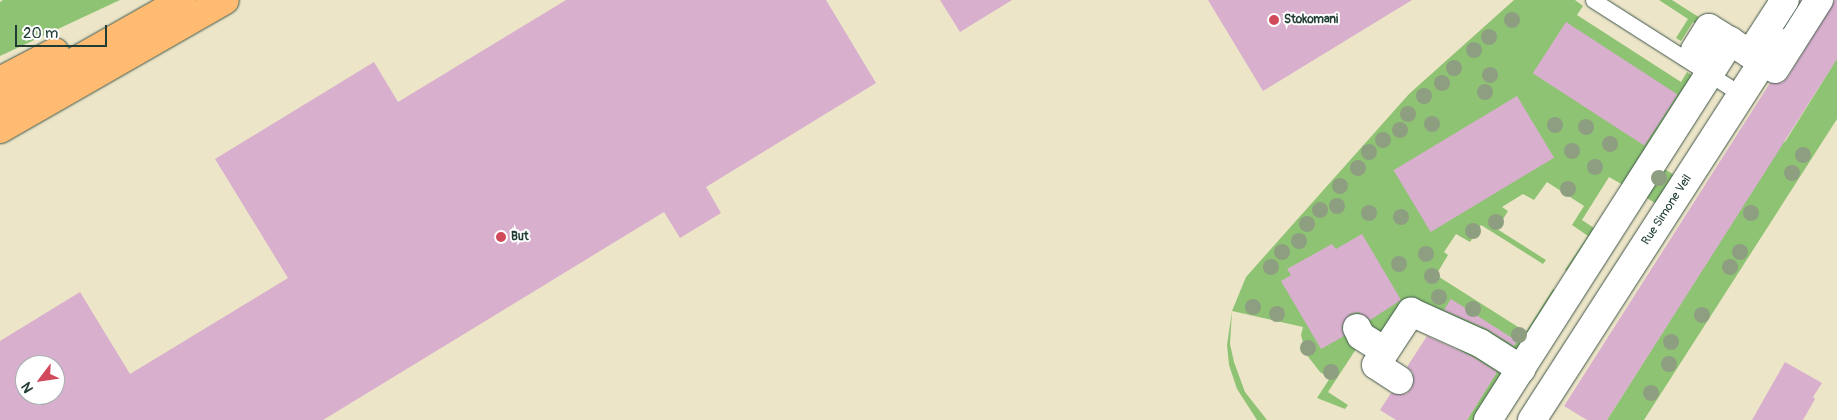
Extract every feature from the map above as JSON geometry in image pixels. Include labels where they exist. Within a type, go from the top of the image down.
[{"type":"highway","points":[[0,81],[120,17],[159,0]]},
{"type":"highway","points":[[0,104],[182,0]]},
{"type":"highway","points":[[0,129],[225,0]]},
{"type":"street","points":[[1695,50],[1709,28],[1750,54],[1785,0]]},
{"type":"street","name":"Rue Simone Veil","points":[[1532,420],[1802,0]]},
{"type":"street","points":[[1550,420],[1819,0]]},
{"type":"street","points":[[1488,420],[1730,41]]},
{"type":"street","points":[[1399,380],[1376,366],[1411,312],[1480,343],[1521,368]]},
{"type":"street","points":[[1357,328],[1361,336],[1385,351]]},
{"type":"lane","points":[[1593,0],[1742,95]]},
{"type":"green space","points":[[3,0],[120,0],[0,56],[0,2]]},
{"type":"green space","points":[[1514,0],[1575,0],[1583,6],[1577,15],[1681,82],[1687,72],[1695,77],[1625,186],[1609,177],[1582,220],[1597,230],[1575,277],[1565,270],[1588,236],[1572,225],[1584,206],[1547,182],[1534,200],[1523,194],[1502,207],[1508,211],[1497,229],[1546,260],[1543,264],[1481,225],[1470,242],[1456,234],[1444,252],[1448,255],[1436,275],[1526,332],[1553,289],[1563,296],[1484,420],[1467,420],[1496,373],[1410,319],[1358,346],[1328,392],[1348,405],[1345,409],[1317,398],[1330,378],[1320,372],[1306,354],[1301,335],[1303,327],[1232,311],[1246,277],[1409,94]]},
{"type":"green space","points":[[1659,0],[1672,0],[1708,23],[1704,29],[1693,22],[1681,41],[1676,38],[1688,19]]},
{"type":"green space","points":[[1837,41],[1837,119],[1644,420],[1607,420],[1772,160],[1772,135],[1785,142],[1833,65]]},
{"type":"green space","points":[[1655,163],[1676,176],[1658,205],[1637,192]]},
{"type":"green space","points":[[1232,311],[1230,344],[1234,362],[1245,392],[1267,420],[1257,420],[1237,389],[1229,365],[1227,345]]},
{"type":"building","points":[[566,0],[826,0],[876,83],[706,187],[721,213],[680,238],[664,212],[323,420],[0,420],[0,341],[80,292],[130,374],[288,278],[215,159],[374,62],[398,102]]},
{"type":"building","points":[[940,0],[1012,0],[960,32]]},
{"type":"building","points":[[1208,0],[1412,0],[1263,91]]},
{"type":"building","points":[[1835,0],[1837,0],[1837,59],[1607,420],[1587,420],[1564,406],[1770,83],[1782,83],[1788,77]]},
{"type":"building","points":[[1566,22],[1678,94],[1644,146],[1533,73]]},
{"type":"building","points":[[1517,96],[1554,158],[1431,232],[1394,170]]},
{"type":"building","points":[[1362,234],[1401,300],[1370,320],[1358,312],[1350,314],[1342,327],[1344,336],[1321,349],[1281,281],[1291,275],[1287,269],[1332,244],[1336,249]]},
{"type":"building","points":[[1451,299],[1517,341],[1514,346],[1487,329],[1444,310]]},
{"type":"building","points":[[1427,336],[1473,357],[1497,372],[1467,420],[1396,420],[1380,410],[1391,393],[1406,394],[1412,388],[1413,373],[1407,367]]},
{"type":"building","points":[[1785,362],[1822,383],[1813,397],[1815,399],[1803,420],[1752,420]]},
{"type":"place","name":"Stokomani","points":[[1274,20]]},
{"type":"place","name":"But","points":[[501,237]]}]
